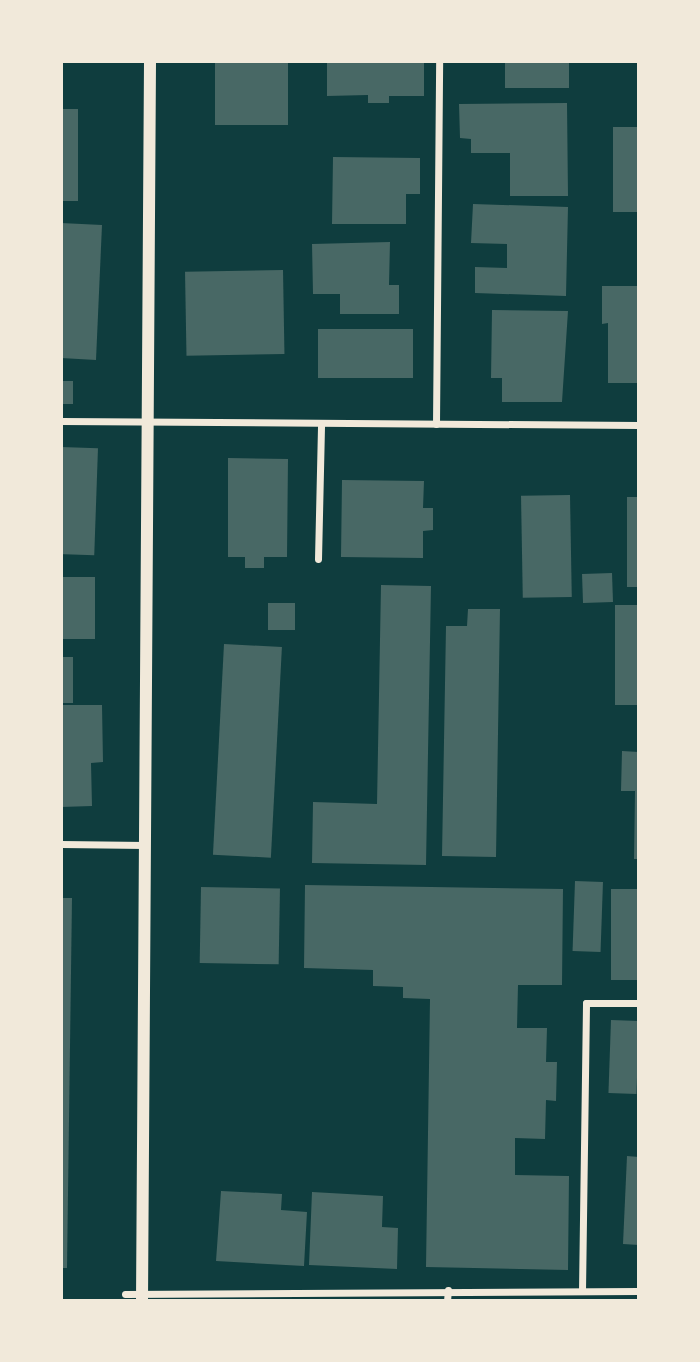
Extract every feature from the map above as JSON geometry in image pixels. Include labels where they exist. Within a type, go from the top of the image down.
[{"type":"street","points":[[142,1298],[150,61]]},
{"type":"street","points":[[436,424],[439,61]]},
{"type":"street","points":[[61,421],[639,425]]},
{"type":"street","points":[[318,559],[321,423]]},
{"type":"street","points":[[61,844],[145,845]]},
{"type":"street","points":[[582,1291],[586,1003],[639,1003]]},
{"type":"street","points":[[125,1294],[142,1298],[313,1296],[447,1290],[639,1291]]},
{"type":"street","points":[[447,1290],[447,1301]]},
{"type":"building","points":[[215,61],[288,61],[288,125],[215,125]]},
{"type":"building","points":[[327,61],[424,61],[424,96],[389,96],[389,103],[368,103],[368,95],[327,96]]},
{"type":"building","points":[[505,61],[569,61],[569,88],[505,88]]},
{"type":"building","points":[[567,103],[568,196],[510,196],[510,153],[471,153],[471,139],[460,138],[459,104]]},
{"type":"building","points":[[61,109],[78,109],[78,201],[61,201]]},
{"type":"building","points":[[613,127],[639,127],[639,212],[613,212]]},
{"type":"building","points":[[333,157],[420,158],[420,194],[406,194],[406,224],[332,224]]},
{"type":"building","points":[[473,204],[568,207],[566,296],[475,293],[475,267],[507,268],[507,244],[471,243]]},
{"type":"building","points":[[61,223],[102,225],[96,360],[61,358]]},
{"type":"building","points":[[390,242],[389,285],[399,285],[399,314],[340,314],[340,294],[313,294],[312,244]]},
{"type":"building","points":[[283,270],[284,354],[186,356],[185,272]]},
{"type":"building","points":[[602,286],[639,286],[639,383],[608,383],[608,323],[602,324]]},
{"type":"building","points":[[492,310],[568,311],[562,402],[502,402],[502,378],[491,378]]},
{"type":"building","points":[[318,329],[413,329],[413,378],[318,378]]},
{"type":"building","points":[[61,381],[73,381],[73,404],[61,404]]},
{"type":"building","points":[[61,447],[98,448],[94,555],[61,554]]},
{"type":"building","points":[[228,458],[288,459],[287,557],[264,557],[264,568],[245,568],[245,557],[228,557]]},
{"type":"building","points":[[342,480],[424,481],[423,508],[433,508],[433,530],[423,531],[423,558],[341,557]]},
{"type":"building","points":[[570,495],[572,597],[523,598],[521,496]]},
{"type":"building","points":[[627,497],[639,497],[639,587],[627,587]]},
{"type":"building","points":[[612,573],[613,602],[583,603],[582,574]]},
{"type":"building","points":[[61,577],[95,577],[95,639],[61,639]]},
{"type":"building","points":[[381,585],[431,586],[426,865],[312,863],[313,802],[377,804]]},
{"type":"building","points":[[268,603],[295,603],[295,630],[268,630]]},
{"type":"building","points":[[615,605],[639,605],[639,705],[615,705]]},
{"type":"building","points":[[468,609],[500,609],[496,857],[442,856],[446,626],[467,626]]},
{"type":"building","points":[[224,644],[282,647],[271,858],[213,855]]},
{"type":"building","points":[[61,657],[73,657],[73,703],[61,703]]},
{"type":"building","points":[[61,705],[102,705],[103,762],[91,763],[92,806],[61,807]]},
{"type":"building","points":[[622,751],[639,752],[639,859],[634,859],[635,791],[621,791]]},
{"type":"building","points":[[575,881],[603,882],[601,952],[573,951]]},
{"type":"building","points":[[305,885],[563,889],[562,985],[518,985],[517,1028],[547,1028],[546,1062],[557,1062],[556,1101],[546,1100],[545,1139],[515,1138],[515,1175],[569,1176],[568,1270],[426,1267],[430,999],[403,998],[403,987],[373,986],[373,970],[304,968]]},
{"type":"building","points":[[201,887],[280,888],[279,964],[200,963]]},
{"type":"building","points":[[611,889],[639,889],[639,980],[611,980]]},
{"type":"building","points":[[61,898],[72,898],[67,1268],[61,1268]]},
{"type":"building","points":[[611,1020],[639,1021],[636,1094],[608,1093]]},
{"type":"building","points":[[627,1156],[639,1157],[639,1245],[623,1244]]},
{"type":"building","points":[[221,1191],[282,1194],[281,1210],[307,1212],[304,1266],[216,1261]]},
{"type":"building","points":[[312,1192],[383,1196],[382,1227],[398,1228],[397,1269],[309,1265]]}]
